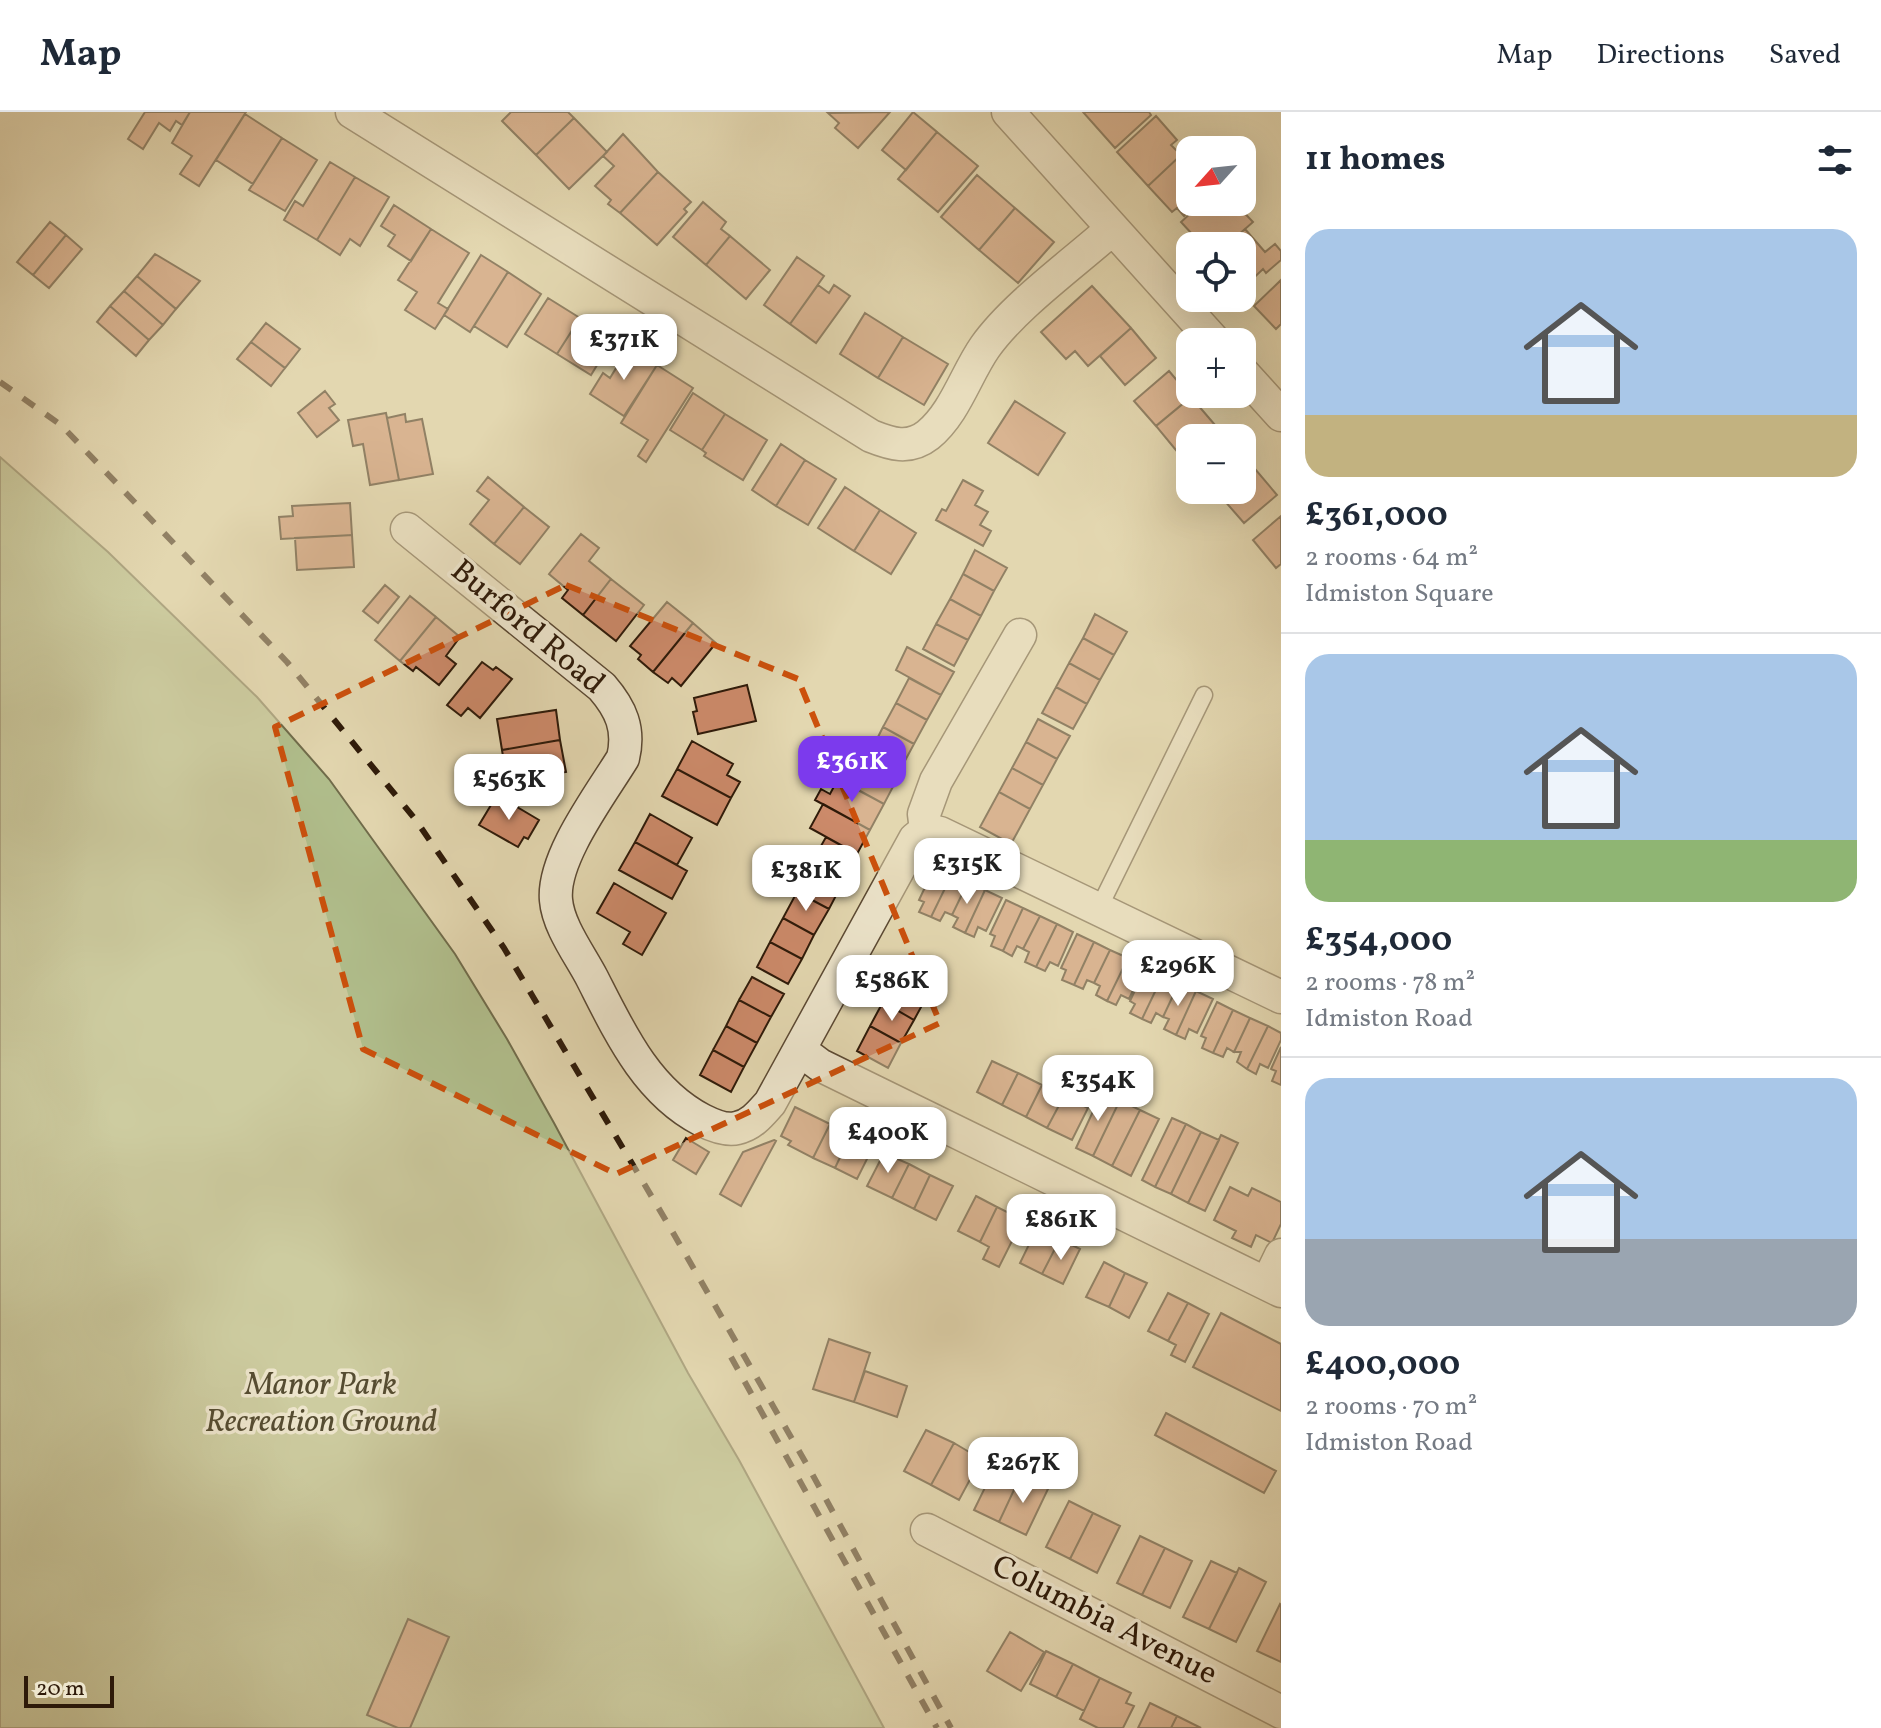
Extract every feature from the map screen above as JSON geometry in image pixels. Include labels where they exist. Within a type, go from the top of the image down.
[{"type":"street","points":[[352,112],[871,436],[889,443],[908,445],[927,436],[940,423],[986,346],[1009,319],[1112,229]]},
{"type":"street","points":[[1008,112],[1202,328]]},
{"type":"street","points":[[1256,387],[1281,415]]},
{"type":"street","name":"Burford Road","points":[[407,529],[602,687],[615,702],[624,723],[627,742],[623,758],[566,852],[557,878],[555,901],[628,1045],[660,1089],[679,1107],[714,1125],[737,1128],[756,1119],[770,1103],[800,1050]]},
{"type":"street","points":[[926,830],[924,814],[936,781],[1020,635]]},
{"type":"street","points":[[926,830],[940,833],[1281,997]]},
{"type":"street","points":[[926,830],[915,839],[800,1050],[820,1065],[1274,1287],[1281,1255]]},
{"type":"street","name":"Columbia Avenue","points":[[927,1530],[1281,1712]]},
{"type":"lane","points":[[1099,908],[1204,695]]},
{"type":"highlighted area","points":[[566,585],[798,679],[940,1023],[616,1174],[363,1049],[275,727]]},
{"type":"green space","name":"Manor Park Recreation Ground","points":[[0,457],[108,552],[257,697],[329,779],[455,954],[554,1123],[884,1728],[0,1728]]},
{"type":"building","points":[[145,112],[190,112],[182,125],[176,121],[170,131],[159,123],[143,149],[128,139]]},
{"type":"building","points":[[190,112],[246,112],[199,186],[180,174],[192,156],[172,143]]},
{"type":"building","points":[[511,112],[568,112],[574,118],[536,155],[502,121]]},
{"type":"building","points":[[890,112],[858,148],[835,128],[839,123],[828,113]]},
{"type":"building","points":[[913,112],[937,132],[906,170],[882,150]]},
{"type":"building","points":[[1083,112],[1149,112],[1151,115],[1115,148]]},
{"type":"building","points":[[245,114],[282,138],[253,184],[216,160]]},
{"type":"building","points":[[1156,116],[1176,139],[1171,145],[1176,150],[1176,160],[1148,186],[1117,152]]},
{"type":"building","points":[[574,118],[607,152],[569,189],[536,155]]},
{"type":"building","points":[[937,132],[978,166],[938,212],[898,179]]},
{"type":"building","points":[[623,134],[658,172],[620,213],[608,204],[611,200],[595,186],[614,166],[603,156]]},
{"type":"building","points":[[282,138],[317,160],[285,211],[249,190]]},
{"type":"building","points":[[1176,160],[1176,209],[1172,212],[1148,186]]},
{"type":"building","points":[[330,162],[355,177],[317,240],[284,220],[295,201],[303,206]]},
{"type":"building","points":[[658,172],[691,202],[684,209],[687,212],[657,245],[620,213]]},
{"type":"building","points":[[977,175],[1015,208],[979,250],[941,217]]},
{"type":"building","points":[[355,177],[389,197],[360,246],[350,239],[340,255],[317,240]]},
{"type":"building","points":[[703,202],[726,222],[721,229],[730,236],[706,265],[673,237]]},
{"type":"building","points":[[394,205],[431,229],[411,261],[388,246],[395,235],[381,226]]},
{"type":"building","points":[[1015,208],[1054,242],[1018,283],[979,250]]},
{"type":"building","points":[[1188,216],[1247,216],[1253,222],[1242,232],[1190,232],[1181,222]]},
{"type":"building","points":[[50,222],[66,235],[33,275],[17,262]]},
{"type":"building","points":[[431,229],[469,253],[438,303],[448,309],[435,329],[405,310],[417,292],[398,280]]},
{"type":"building","points":[[66,235],[82,249],[49,288],[33,275]]},
{"type":"building","points":[[730,236],[770,270],[746,299],[706,265]]},
{"type":"building","points":[[1256,242],[1265,252],[1275,244],[1281,251],[1281,260],[1266,273],[1263,269],[1256,276]]},
{"type":"building","points":[[155,254],[200,281],[176,309],[137,276]]},
{"type":"building","points":[[481,255],[508,272],[470,332],[444,315]]},
{"type":"building","points":[[797,257],[824,276],[790,324],[764,305]]},
{"type":"building","points":[[508,272],[541,294],[507,347],[474,326]]},
{"type":"building","points":[[137,276],[176,309],[163,325],[124,291]]},
{"type":"building","points":[[1281,280],[1281,324],[1276,329],[1256,308],[1256,304]]},
{"type":"building","points":[[818,285],[829,293],[834,285],[850,296],[816,343],[790,324]]},
{"type":"building","points":[[1092,286],[1131,328],[1088,366],[1075,351],[1066,359],[1041,332]]},
{"type":"building","points":[[124,291],[163,325],[149,340],[110,306]]},
{"type":"building","points":[[548,298],[580,318],[557,354],[525,334]]},
{"type":"building","points":[[110,306],[149,340],[136,356],[97,322]]},
{"type":"building","points":[[865,313],[903,337],[878,378],[840,354]]},
{"type":"building","points":[[580,318],[613,339],[591,375],[557,354]]},
{"type":"building","points":[[266,323],[300,349],[285,368],[251,342]]},
{"type":"building","points":[[1131,328],[1156,358],[1125,385],[1100,356]]},
{"type":"building","points":[[903,337],[948,364],[924,405],[878,378]]},
{"type":"building","points":[[251,342],[285,368],[271,386],[237,359]]},
{"type":"building","points":[[629,347],[657,365],[624,416],[590,394],[603,373],[610,378]]},
{"type":"building","points":[[657,365],[693,388],[646,462],[638,456],[648,440],[621,423]]},
{"type":"building","points":[[1169,371],[1176,379],[1178,408],[1156,426],[1134,401]]},
{"type":"building","points":[[325,391],[335,404],[329,408],[339,420],[317,437],[298,413]]},
{"type":"building","points":[[693,393],[725,414],[702,450],[670,430]]},
{"type":"building","points":[[1015,401],[1065,433],[1038,475],[988,443]]},
{"type":"building","points":[[1178,408],[1200,408],[1214,424],[1176,424],[1176,450],[1156,426]]},
{"type":"building","points":[[386,413],[399,480],[370,485],[363,444],[353,446],[348,420]]},
{"type":"building","points":[[405,414],[406,422],[422,419],[433,474],[399,480],[387,418]]},
{"type":"building","points":[[725,414],[767,440],[743,480],[704,456],[706,453],[702,450]]},
{"type":"building","points":[[781,444],[805,460],[776,506],[752,490]]},
{"type":"building","points":[[805,460],[836,479],[808,525],[776,506]]},
{"type":"building","points":[[1256,470],[1277,495],[1244,523],[1227,504],[1256,504]]},
{"type":"building","points":[[488,477],[524,507],[494,544],[470,524],[489,500],[477,491]]},
{"type":"building","points":[[963,480],[983,491],[975,505],[988,512],[980,525],[991,531],[983,546],[936,520],[942,509],[946,511]]},
{"type":"building","points":[[845,487],[880,510],[854,551],[818,528]]},
{"type":"building","points":[[350,503],[352,535],[281,539],[279,517],[293,516],[292,506]]},
{"type":"building","points":[[524,507],[549,527],[520,564],[494,544]]},
{"type":"building","points":[[880,510],[916,533],[891,574],[854,551]]},
{"type":"building","points":[[1281,516],[1281,564],[1276,568],[1253,540]]},
{"type":"building","points":[[581,534],[599,548],[589,561],[611,579],[583,615],[562,598],[568,590],[549,574]]},
{"type":"building","points":[[352,535],[354,567],[297,570],[295,538]]},
{"type":"building","points":[[975,550],[1007,568],[994,591],[963,574]]},
{"type":"building","points":[[963,574],[994,591],[981,616],[950,599]]},
{"type":"building","points":[[611,579],[644,605],[616,641],[583,615]]},
{"type":"building","points":[[385,585],[399,597],[378,623],[363,611]]},
{"type":"building","points":[[410,596],[436,617],[400,661],[375,640]]},
{"type":"building","points":[[950,599],[981,616],[968,640],[936,624]]},
{"type":"building","points":[[667,602],[693,623],[653,672],[638,659],[641,655],[630,646]]},
{"type":"building","points":[[1095,614],[1127,632],[1114,655],[1083,638]]},
{"type":"building","points":[[436,617],[460,637],[446,656],[456,664],[439,685],[416,667],[413,671],[400,661]]},
{"type":"building","points":[[693,623],[716,643],[681,686],[672,678],[668,683],[653,672]]},
{"type":"building","points":[[936,624],[968,640],[954,666],[923,649]]},
{"type":"building","points":[[1083,638],[1114,655],[1100,680],[1069,663]]},
{"type":"building","points":[[907,647],[954,672],[941,695],[896,670]]},
{"type":"building","points":[[482,662],[493,670],[496,667],[512,679],[480,718],[468,708],[461,716],[447,705]]},
{"type":"building","points":[[1069,663],[1100,680],[1087,704],[1056,687]]},
{"type":"building","points":[[909,678],[941,695],[927,720],[896,703]]},
{"type":"building","points":[[747,685],[756,721],[698,734],[693,712],[697,711],[694,698]]},
{"type":"building","points":[[1056,687],[1087,704],[1073,729],[1042,713]]},
{"type":"building","points":[[896,703],[927,720],[914,744],[883,727]]},
{"type":"building","points":[[556,710],[560,740],[502,750],[497,719]]},
{"type":"building","points":[[1038,719],[1070,736],[1057,759],[1026,742]]},
{"type":"building","points":[[883,727],[914,744],[900,770],[870,753]]},
{"type":"building","points":[[560,740],[566,772],[521,779],[519,767],[505,769],[502,750]]},
{"type":"building","points":[[692,741],[733,764],[727,775],[740,782],[731,798],[677,769]]},
{"type":"building","points":[[1026,742],[1057,759],[1043,785],[1012,768]]},
{"type":"building","points":[[865,763],[896,781],[884,804],[852,787]]},
{"type":"building","points":[[1012,768],[1043,785],[1030,809],[999,792]]},
{"type":"building","points":[[677,769],[731,798],[717,825],[662,796]]},
{"type":"building","points":[[838,779],[884,804],[870,830],[815,800],[821,789],[830,794]]},
{"type":"building","points":[[999,792],[1030,809],[1011,844],[980,827]]},
{"type":"building","points":[[497,795],[539,820],[528,839],[524,837],[518,847],[479,825]]},
{"type":"building","points":[[823,804],[870,830],[857,854],[810,828]]},
{"type":"building","points":[[650,814],[692,838],[677,865],[635,842]]},
{"type":"building","points":[[826,837],[857,854],[843,879],[812,862]]},
{"type":"building","points":[[635,842],[687,871],[672,899],[619,870]]},
{"type":"building","points":[[935,866],[952,874],[931,917],[919,912],[924,902],[919,900]]},
{"type":"building","points":[[809,869],[841,886],[829,909],[797,892]]},
{"type":"building","points":[[952,874],[968,882],[952,915],[945,912],[940,921],[931,917]]},
{"type":"building","points":[[968,882],[985,890],[965,933],[953,927],[958,918],[952,915]]},
{"type":"building","points":[[614,883],[666,913],[642,955],[623,944],[630,932],[597,913]]},
{"type":"building","points":[[985,890],[1002,898],[986,931],[978,927],[974,937],[965,933]]},
{"type":"building","points":[[797,892],[829,909],[814,935],[783,918]]},
{"type":"building","points":[[1006,900],[1023,908],[1003,951],[991,946],[995,936],[990,934]]},
{"type":"building","points":[[1023,908],[1040,916],[1023,949],[1017,946],[1012,956],[1003,951]]},
{"type":"building","points":[[1040,916],[1057,924],[1036,967],[1025,962],[1029,952],[1023,949]]},
{"type":"building","points":[[783,918],[814,935],[802,959],[770,942]]},
{"type":"building","points":[[1057,924],[1073,932],[1058,966],[1050,962],[1045,971],[1036,967]]},
{"type":"building","points":[[1077,934],[1094,942],[1074,985],[1062,980],[1066,970],[1061,968]]},
{"type":"building","points":[[770,942],[802,959],[788,984],[757,967]]},
{"type":"building","points":[[1094,942],[1110,950],[1094,983],[1087,980],[1083,989],[1074,985]]},
{"type":"building","points":[[1110,950],[1128,958],[1107,1001],[1096,995],[1100,986],[1094,983]]},
{"type":"building","points":[[1128,958],[1144,966],[1129,999],[1121,995],[1116,1005],[1107,1001]]},
{"type":"building","points":[[906,960],[937,977],[926,998],[894,981]]},
{"type":"building","points":[[1146,967],[1163,975],[1142,1019],[1130,1013],[1135,1004],[1130,1001]]},
{"type":"building","points":[[1163,975],[1179,983],[1163,1017],[1156,1013],[1151,1023],[1142,1019]]},
{"type":"building","points":[[752,977],[784,994],[771,1017],[739,1000]]},
{"type":"building","points":[[894,981],[926,998],[914,1020],[883,1002]]},
{"type":"building","points":[[1179,983],[1196,991],[1176,1035],[1164,1029],[1169,1019],[1163,1017]]},
{"type":"building","points":[[1196,991],[1213,999],[1197,1033],[1189,1029],[1185,1039],[1176,1035]]},
{"type":"building","points":[[739,1000],[771,1017],[757,1043],[726,1026]]},
{"type":"building","points":[[883,1002],[914,1020],[901,1043],[870,1026]]},
{"type":"building","points":[[1217,1002],[1233,1010],[1213,1053],[1202,1048],[1206,1038],[1201,1036]]},
{"type":"building","points":[[1233,1010],[1250,1018],[1234,1052],[1227,1048],[1223,1057],[1213,1053]]},
{"type":"building","points":[[1250,1018],[1268,1026],[1247,1069],[1237,1062],[1241,1052],[1234,1052]]},
{"type":"building","points":[[726,1026],[757,1043],[744,1067],[713,1050]]},
{"type":"building","points":[[870,1026],[901,1043],[888,1068],[857,1051]]},
{"type":"building","points":[[1268,1026],[1281,1033],[1281,1040],[1268,1068],[1260,1064],[1256,1074],[1247,1069]]},
{"type":"building","points":[[1281,1047],[1281,1085],[1272,1081],[1276,1071],[1271,1069]]},
{"type":"building","points":[[713,1050],[744,1067],[731,1092],[700,1075]]},
{"type":"building","points":[[992,1061],[1018,1073],[1002,1105],[977,1092]]},
{"type":"building","points":[[1018,1073],[1042,1085],[1026,1117],[1002,1105]]},
{"type":"building","points":[[1042,1085],[1064,1096],[1047,1128],[1026,1117]]},
{"type":"building","points":[[1103,1090],[1120,1100],[1093,1156],[1076,1148]]},
{"type":"building","points":[[1064,1096],[1088,1108],[1072,1140],[1047,1128]]},
{"type":"building","points":[[1120,1100],[1140,1110],[1112,1166],[1093,1156]]},
{"type":"building","points":[[795,1107],[830,1124],[813,1158],[788,1145],[791,1141],[781,1136]]},
{"type":"building","points":[[1140,1110],[1159,1119],[1131,1176],[1112,1166]]},
{"type":"building","points":[[1172,1118],[1186,1124],[1155,1187],[1142,1180]]},
{"type":"building","points":[[830,1124],[851,1134],[835,1168],[813,1158]]},
{"type":"building","points":[[1186,1124],[1201,1132],[1171,1194],[1155,1187]]},
{"type":"building","points":[[1201,1132],[1219,1140],[1188,1203],[1171,1194]]},
{"type":"building","points":[[851,1134],[874,1145],[857,1179],[835,1168]]},
{"type":"building","points":[[1221,1135],[1238,1143],[1205,1211],[1188,1203]]},
{"type":"building","points":[[686,1138],[709,1152],[696,1174],[673,1160]]},
{"type":"building","points":[[774,1140],[741,1206],[720,1194],[743,1152]]},
{"type":"building","points":[[884,1153],[909,1164],[892,1198],[867,1186]]},
{"type":"building","points":[[909,1164],[930,1175],[914,1209],[892,1198]]},
{"type":"building","points":[[930,1175],[953,1186],[936,1220],[914,1209]]},
{"type":"building","points":[[1230,1187],[1248,1196],[1252,1188],[1281,1202],[1281,1224],[1272,1243],[1256,1235],[1251,1247],[1232,1238],[1236,1231],[1214,1220]]},
{"type":"building","points":[[976,1196],[997,1207],[980,1242],[958,1231]]},
{"type":"building","points":[[997,1207],[1019,1218],[1012,1231],[1016,1233],[999,1267],[983,1259],[989,1247],[980,1242]]},
{"type":"building","points":[[1037,1228],[1060,1239],[1042,1274],[1020,1263]]},
{"type":"building","points":[[1060,1239],[1080,1249],[1063,1284],[1042,1274]]},
{"type":"building","points":[[1104,1262],[1125,1273],[1109,1307],[1086,1297]]},
{"type":"building","points":[[1125,1273],[1147,1283],[1129,1318],[1109,1307]]},
{"type":"building","points":[[1168,1293],[1188,1303],[1168,1341],[1148,1331]]},
{"type":"building","points":[[1188,1303],[1209,1314],[1185,1362],[1171,1355],[1176,1345],[1168,1341]]},
{"type":"building","points":[[1221,1313],[1281,1344],[1281,1411],[1193,1367]]},
{"type":"building","points":[[829,1339],[870,1353],[854,1402],[813,1389]]},
{"type":"building","points":[[865,1371],[907,1386],[897,1417],[854,1402]]},
{"type":"building","points":[[1166,1413],[1276,1471],[1264,1493],[1155,1435]]},
{"type":"building","points":[[926,1430],[954,1443],[931,1485],[904,1471]]},
{"type":"building","points":[[954,1443],[981,1459],[959,1500],[931,1485]]},
{"type":"building","points":[[997,1463],[1021,1475],[999,1522],[974,1510]]},
{"type":"building","points":[[1021,1475],[1048,1489],[1026,1535],[999,1522]]},
{"type":"building","points":[[1069,1501],[1093,1513],[1070,1559],[1046,1547]]},
{"type":"building","points":[[1093,1513],[1120,1526],[1097,1573],[1070,1559]]},
{"type":"building","points":[[1140,1536],[1165,1548],[1142,1595],[1117,1583]]},
{"type":"building","points":[[1165,1548],[1192,1561],[1170,1608],[1142,1595]]},
{"type":"building","points":[[1211,1561],[1237,1573],[1209,1629],[1183,1617]]},
{"type":"building","points":[[1239,1568],[1266,1582],[1236,1642],[1209,1629]]},
{"type":"building","points":[[1281,1605],[1281,1662],[1257,1651]]},
{"type":"building","points":[[408,1619],[449,1637],[410,1728],[398,1728],[367,1715]]},
{"type":"building","points":[[1010,1632],[1044,1652],[1021,1691],[987,1671]]},
{"type":"building","points":[[1046,1651],[1073,1664],[1056,1697],[1030,1684]]},
{"type":"building","points":[[1073,1664],[1100,1678],[1084,1711],[1056,1697]]},
{"type":"building","points":[[1100,1678],[1131,1693],[1126,1703],[1134,1706],[1123,1728],[1098,1728],[1080,1719]]},
{"type":"building","points":[[1150,1703],[1177,1716],[1171,1728],[1138,1728]]},
{"type":"building","points":[[1177,1716],[1201,1728],[1171,1728]]},
{"type":"railway","points":[[0,382],[61,425],[287,662],[415,819],[504,948],[668,1224],[810,1470],[951,1728]]},
{"type":"railway","points":[[731,1357],[937,1728]]}]
